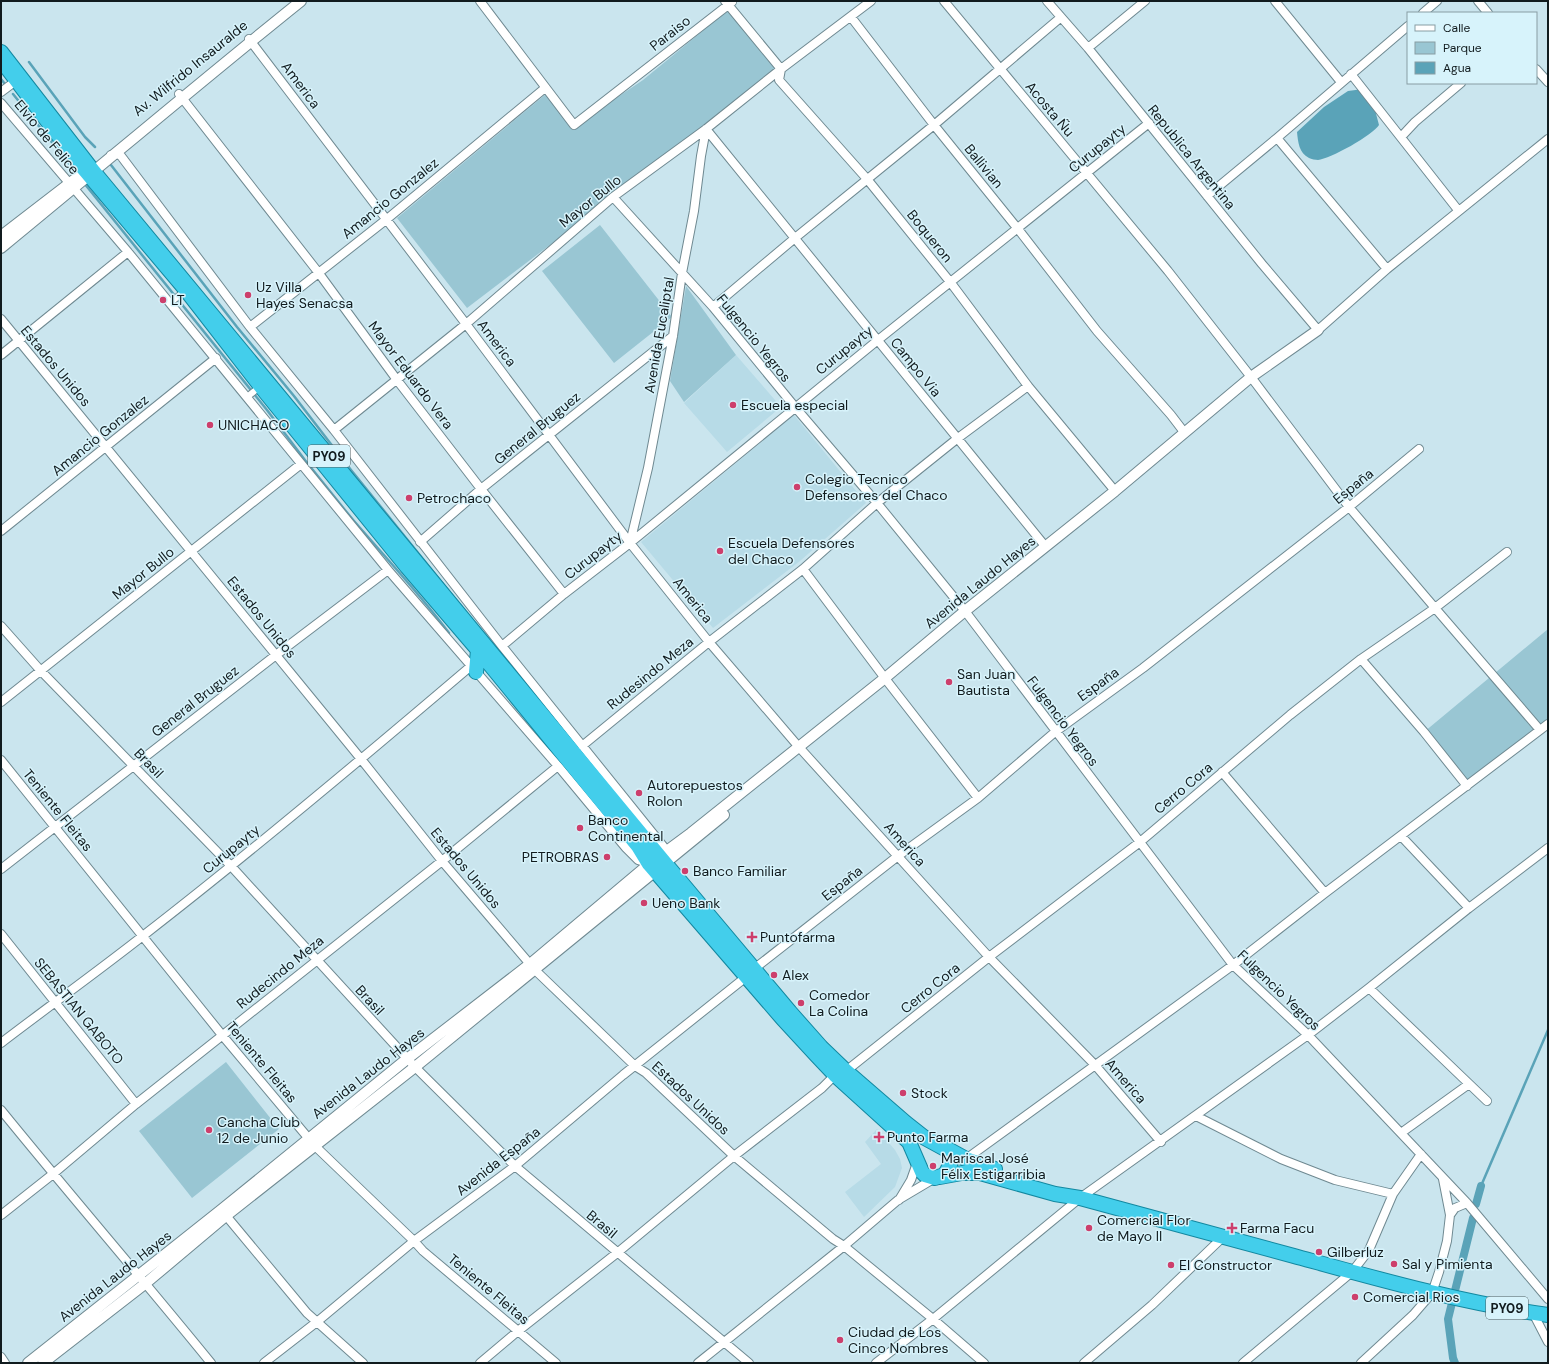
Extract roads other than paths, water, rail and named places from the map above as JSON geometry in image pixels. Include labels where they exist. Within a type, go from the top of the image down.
[{"type":"highway","name":"PY09","points":[[1,52],[90,171],[178,297],[253,392],[478,650],[638,846],[660,861]]},
{"type":"highway","name":"PY09","points":[[1,60],[90,171],[660,861],[750,973],[821,1047],[841,1073],[909,1142],[922,1172],[930,1177],[962,1173],[980,1173],[1055,1194],[1080,1198],[1432,1293],[1548,1315]]},
{"type":"highway","points":[[474,669],[478,650]]},
{"type":"highway","name":"PY09","points":[[841,1073],[925,1138],[966,1159],[1057,1188],[1080,1198]]},
{"type":"highway","points":[[917,1161],[922,1149],[927,1146],[941,1145],[949,1153],[951,1162],[947,1171],[937,1177]]},
{"type":"street","name":"Av. Wilfrido Insauralde","points":[[90,171],[103,158],[250,40],[295,1]]},
{"type":"street","points":[[250,40],[301,1]]},
{"type":"street","points":[[480,1],[545,88]]},
{"type":"street","name":"Mayor Bullo","points":[[334,430],[466,324],[613,198],[706,129],[781,69],[871,1]]},
{"type":"street","name":"Acosta Ñu","points":[[944,1],[1168,271],[1348,507]]},
{"type":"street","name":"Republica Argentina","points":[[1047,1],[1060,18],[1088,48],[1207,196],[1318,330]]},
{"type":"street","points":[[1088,48],[1145,1]]},
{"type":"street","points":[[1274,1],[1341,82]]},
{"type":"street","points":[[1424,12],[1437,1]]},
{"type":"street","points":[[1478,1],[1487,12]]},
{"type":"street","name":"Paraiso","points":[[545,88],[574,125],[729,2]]},
{"type":"street","name":"Boqueron","points":[[729,2],[781,69],[779,80],[867,179],[951,283],[1028,386],[1115,491]]},
{"type":"street","name":"Ballivian","points":[[851,17],[934,125],[1097,330],[1184,432]]},
{"type":"street","points":[[713,307],[934,125],[1060,18]]},
{"type":"street","points":[[1207,196],[1407,27]]},
{"type":"street","name":"America","points":[[250,40],[387,219],[630,543],[709,642],[800,748],[989,957],[1095,1065],[1161,1142]]},
{"type":"street","points":[[1537,69],[1548,82]]},
{"type":"street","points":[[1352,74],[1458,210]]},
{"type":"street","points":[[1,92],[17,80]]},
{"type":"street","points":[[1401,136],[1415,122],[1460,84]]},
{"type":"street","name":"Amancio Gonzalez","points":[[250,327],[387,219],[545,88]]},
{"type":"street","points":[[1,236],[90,171],[116,154],[181,95]]},
{"type":"street","name":"Mayor Eduardo Vera","points":[[181,95],[318,272],[397,380],[564,594]]},
{"type":"street","name":"Elvio de Felice","points":[[1,103],[128,252],[178,297],[216,358],[253,392],[301,464],[388,570],[558,766],[626,848],[638,860],[660,861]]},
{"type":"street","name":"Curupayty","points":[[502,646],[878,340],[1149,124]]},
{"type":"street","name":"Campo Via","points":[[706,129],[1045,546]]},
{"type":"street","name":"Avenida Eucaliptal","points":[[630,543],[648,468],[673,336],[706,129]]},
{"type":"street","points":[[1277,138],[1387,268]]},
{"type":"street","points":[[1318,330],[1387,268],[1548,139]]},
{"type":"street","points":[[103,158],[116,154],[122,156],[250,327],[334,430],[420,542],[582,746],[660,861]]},
{"type":"street","points":[[1,248],[62,198],[71,186]]},
{"type":"street","name":"Fulgencio Yegros","points":[[613,198],[713,307],[795,407],[877,503],[966,613],[1054,732],[1233,965],[1308,1035],[1443,1177],[1467,1203],[1548,1299]]},
{"type":"street","points":[[1,355],[128,252]]},
{"type":"street","name":"Estados Unidos","points":[[1,319],[361,759],[442,861],[533,967],[635,1066],[646,1073],[734,1156],[833,1239],[844,1246],[933,1318],[984,1363]]},
{"type":"street","name":"Avenida Laudo Hayes","points":[[43,1363],[224,1212],[312,1142],[415,1067],[660,861],[886,679],[1045,546],[1115,491],[1250,377],[1318,330]]},
{"type":"street","name":"General Bruguez","points":[[420,542],[481,489],[673,336]]},
{"type":"street","name":"Amancio Gonzalez","points":[[1,531],[216,358]]},
{"type":"street","name":"Rudesindo Meza","points":[[582,746],[709,642],[803,568],[877,503],[958,438],[1028,386]]},
{"type":"street","name":"España","points":[[750,973],[898,856],[978,798],[1054,732],[1143,668],[1348,507],[1419,449]]},
{"type":"street","name":"Mayor Bullo","points":[[1,702],[301,464]]},
{"type":"street","points":[[1348,507],[1540,730]]},
{"type":"street","name":"Cerro Cora","points":[[480,1363],[617,1253],[734,1156],[989,957],[1140,842],[1290,715],[1361,659],[1434,608],[1507,552]]},
{"type":"street","points":[[803,568],[978,798]]},
{"type":"street","name":"General Bruguez","points":[[1,869],[276,655],[388,570]]},
{"type":"street","name":"Brasil","points":[[1,626],[41,671],[231,866],[316,961],[407,1059],[515,1166],[749,1363]]},
{"type":"street","points":[[1361,659],[1424,732],[1467,786]]},
{"type":"street","name":"Curupayty","points":[[1,1043],[143,936],[474,669]]},
{"type":"street","points":[[966,1159],[1233,965],[1325,893],[1548,724]]},
{"type":"street","name":"Teniente Fleitas","points":[[1,760],[222,1035],[312,1142],[414,1240],[423,1251],[556,1363]]},
{"type":"street","name":"Rudecindo Meza","points":[[1,1215],[53,1174],[136,1104],[442,861],[558,766]]},
{"type":"street","points":[[1222,772],[1325,893]]},
{"type":"street","points":[[1401,836],[1469,908]]},
{"type":"street","points":[[876,1363],[1080,1198],[1161,1142],[1308,1035],[1469,908],[1548,848]]},
{"type":"street","name":"SEBASTIAN GABOTO","points":[[1,934],[136,1104]]},
{"type":"street","name":"Avenida Laudo Hayes","points":[[312,1142],[407,1059],[533,967]]},
{"type":"street","name":"Avenida España","points":[[264,1363],[318,1321],[414,1240],[515,1166],[750,973]]},
{"type":"street","points":[[1369,988],[1487,1101]]},
{"type":"street","points":[[1401,1133],[1469,1084]]},
{"type":"street","points":[[1,1110],[53,1174],[143,1279],[211,1363]]},
{"type":"street","points":[[1196,1116],[1281,1159],[1335,1180],[1394,1194]]},
{"type":"street","points":[[1243,1363],[1352,1272],[1369,1250],[1394,1194],[1421,1154]]},
{"type":"street","points":[[898,1200],[911,1180],[917,1161]]},
{"type":"street","points":[[698,1363],[844,1246],[898,1200],[937,1177]]},
{"type":"street","points":[[1361,1363],[1413,1315],[1432,1293],[1447,1241],[1450,1215],[1443,1177]]},
{"type":"street","points":[[1450,1215],[1455,1208],[1467,1203]]},
{"type":"street","points":[[224,1212],[307,1313],[318,1321],[363,1363]]},
{"type":"street","points":[[1084,1363],[1152,1305],[1223,1237]]},
{"type":"street","name":"Avenida Laudo Hayes","points":[[28,1363],[143,1279]]},
{"type":"street","points":[[1533,1313],[1548,1342]]},
{"type":"street","points":[[1,1357],[6,1363]]},
{"type":"water","points":[[1363,89],[1375,110],[1379,125],[1369,135],[1332,156],[1318,160],[1306,156],[1301,150],[1297,132],[1324,107],[1348,91]]},
{"type":"waterway","points":[[29,62],[85,137],[95,147]]},
{"type":"waterway","points":[[1,79],[5,84]]},
{"type":"waterway","points":[[13,94],[75,171]]},
{"type":"waterway","points":[[111,165],[237,327],[294,396],[347,465],[465,611]]},
{"type":"waterway","points":[[84,183],[267,410],[332,494],[415,590],[449,633]]},
{"type":"waterway","points":[[1481,1186],[1548,1030]]},
{"type":"waterway","points":[[1476,1204],[1481,1186]]},
{"type":"waterway","points":[[1455,1363],[1448,1319],[1473,1218]]},
{"type":"place","name":"Uz Villa Hayes Senacsa","points":[[248,295]]},
{"type":"place","name":"LT","points":[[163,300]]},
{"type":"place","name":"Escuela especial","points":[[733,405]]},
{"type":"place","name":"UNICHACO","points":[[210,425]]},
{"type":"place","name":"Colegio Tecnico Defensores del Chaco","points":[[797,487]]},
{"type":"place","name":"Petrochaco","points":[[409,498]]},
{"type":"place","name":"Escuela Defensores del Chaco","points":[[720,551]]},
{"type":"place","name":"San Juan Bautista","points":[[949,682]]},
{"type":"place","name":"Autorepuestos Rolon","points":[[639,793]]},
{"type":"place","name":"Banco Continental","points":[[580,828]]},
{"type":"place","name":"PETROBRAS","points":[[607,857]]},
{"type":"place","name":"Banco Familiar","points":[[685,871]]},
{"type":"place","name":"Ueno Bank","points":[[644,903]]},
{"type":"place","name":"Puntofarma","points":[[752,937]]},
{"type":"place","name":"Alex","points":[[774,975]]},
{"type":"place","name":"Comedor La Colina","points":[[801,1003]]},
{"type":"place","name":"Stock","points":[[903,1093]]},
{"type":"place","name":"Cancha Club 12 de Junio","points":[[209,1130]]},
{"type":"place","name":"Punto Farma","points":[[879,1137]]},
{"type":"place","name":"Mariscal José Félix Estigarribia","points":[[933,1166]]},
{"type":"place","name":"Comercial Flor de Mayo II","points":[[1089,1228]]},
{"type":"place","name":"Farma Facu","points":[[1232,1228]]},
{"type":"place","name":"Gilberluz","points":[[1319,1252]]},
{"type":"place","name":"Sal y Pimienta","points":[[1394,1264]]},
{"type":"place","name":"El Constructor","points":[[1171,1265]]},
{"type":"place","name":"Comercial Rios","points":[[1355,1297]]},
{"type":"place","name":"Ciudad de Los Cinco Nombres","points":[[840,1340]]}]
